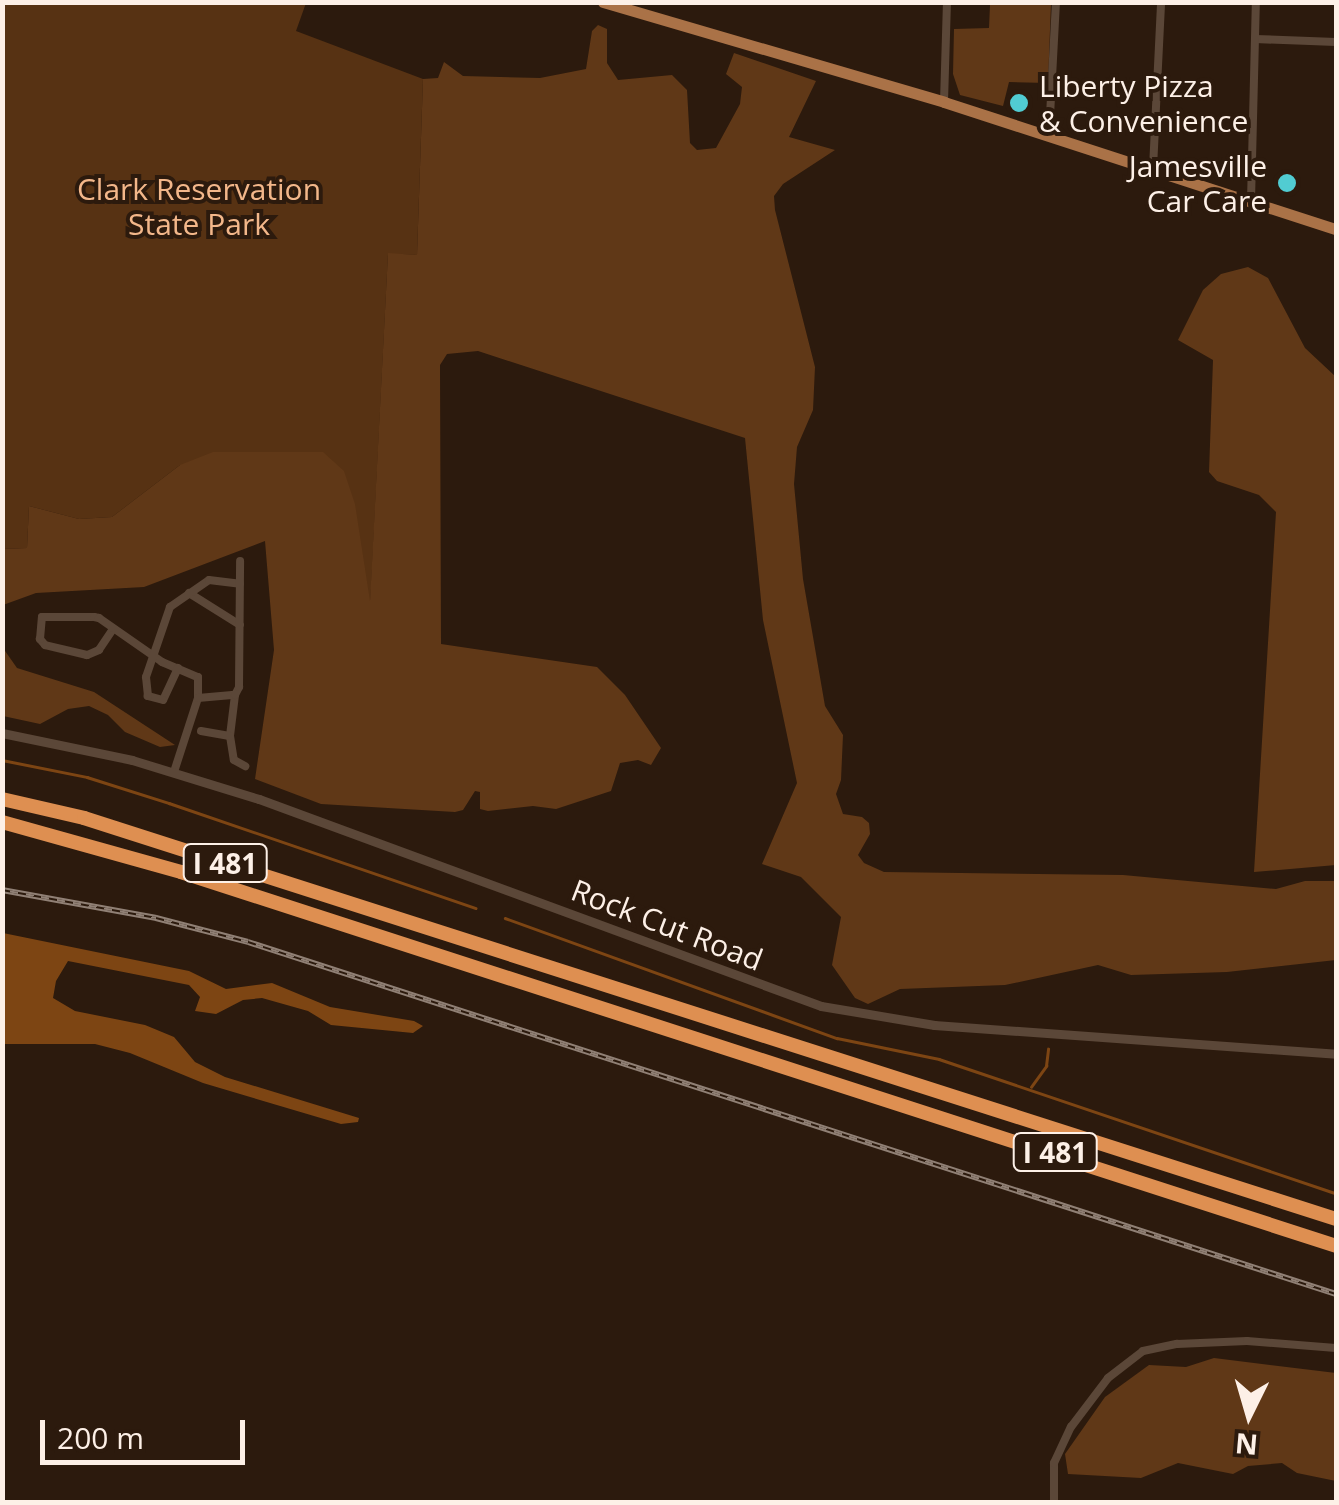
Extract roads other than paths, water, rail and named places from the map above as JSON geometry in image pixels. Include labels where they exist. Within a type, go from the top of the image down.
[{"type":"highway","name":"I 481","points":[[2,799],[84,818],[1336,1218]]},
{"type":"highway","name":"I 481","points":[[2,822],[70,838],[493,972],[1336,1246]]},
{"type":"main road","points":[[603,2],[944,102],[1336,229]]},
{"type":"street","points":[[944,102],[947,2]]},
{"type":"street","points":[[1049,135],[1056,2]]},
{"type":"street","points":[[1153,168],[1161,2]]},
{"type":"street","points":[[1251,201],[1256,2]]},
{"type":"street","points":[[1255,40],[1336,42]]},
{"type":"street","points":[[240,561],[240,624],[230,736],[234,760],[244,766]]},
{"type":"street","points":[[178,668],[168,696],[163,700],[152,699],[144,685],[170,607],[209,580],[240,584]]},
{"type":"street","points":[[188,593],[240,624]]},
{"type":"street","points":[[113,628],[98,650],[87,655],[45,646],[40,639],[42,617],[94,617],[113,628],[153,657],[198,677],[198,698],[174,772]]},
{"type":"street","points":[[198,698],[235,696]]},
{"type":"street","points":[[202,731],[230,736]]},
{"type":"street","name":"Rock Cut Road","points":[[2,732],[174,772],[821,1006],[934,1025],[1336,1054]]},
{"type":"street","points":[[1054,1502],[1054,1463],[1071,1427],[1108,1378],[1143,1351],[1177,1344],[1248,1341],[1336,1348]]},
{"type":"waterway","points":[[2,760],[87,777],[476,908]]},
{"type":"waterway","points":[[505,918],[837,1038],[939,1059],[1336,1193]]},
{"type":"waterway","points":[[1031,1087],[1046,1066],[1048,1049]]},
{"type":"railway","points":[[2,890],[156,918],[248,942],[1336,1294]]},
{"type":"place","name":"Liberty Pizza & Convenience","points":[[1019,103]]},
{"type":"place","name":"Jamesville Car Care","points":[[1287,183]]},
{"type":"park label","name":"Clark Reservation State Park","points":[[199,206]]}]
